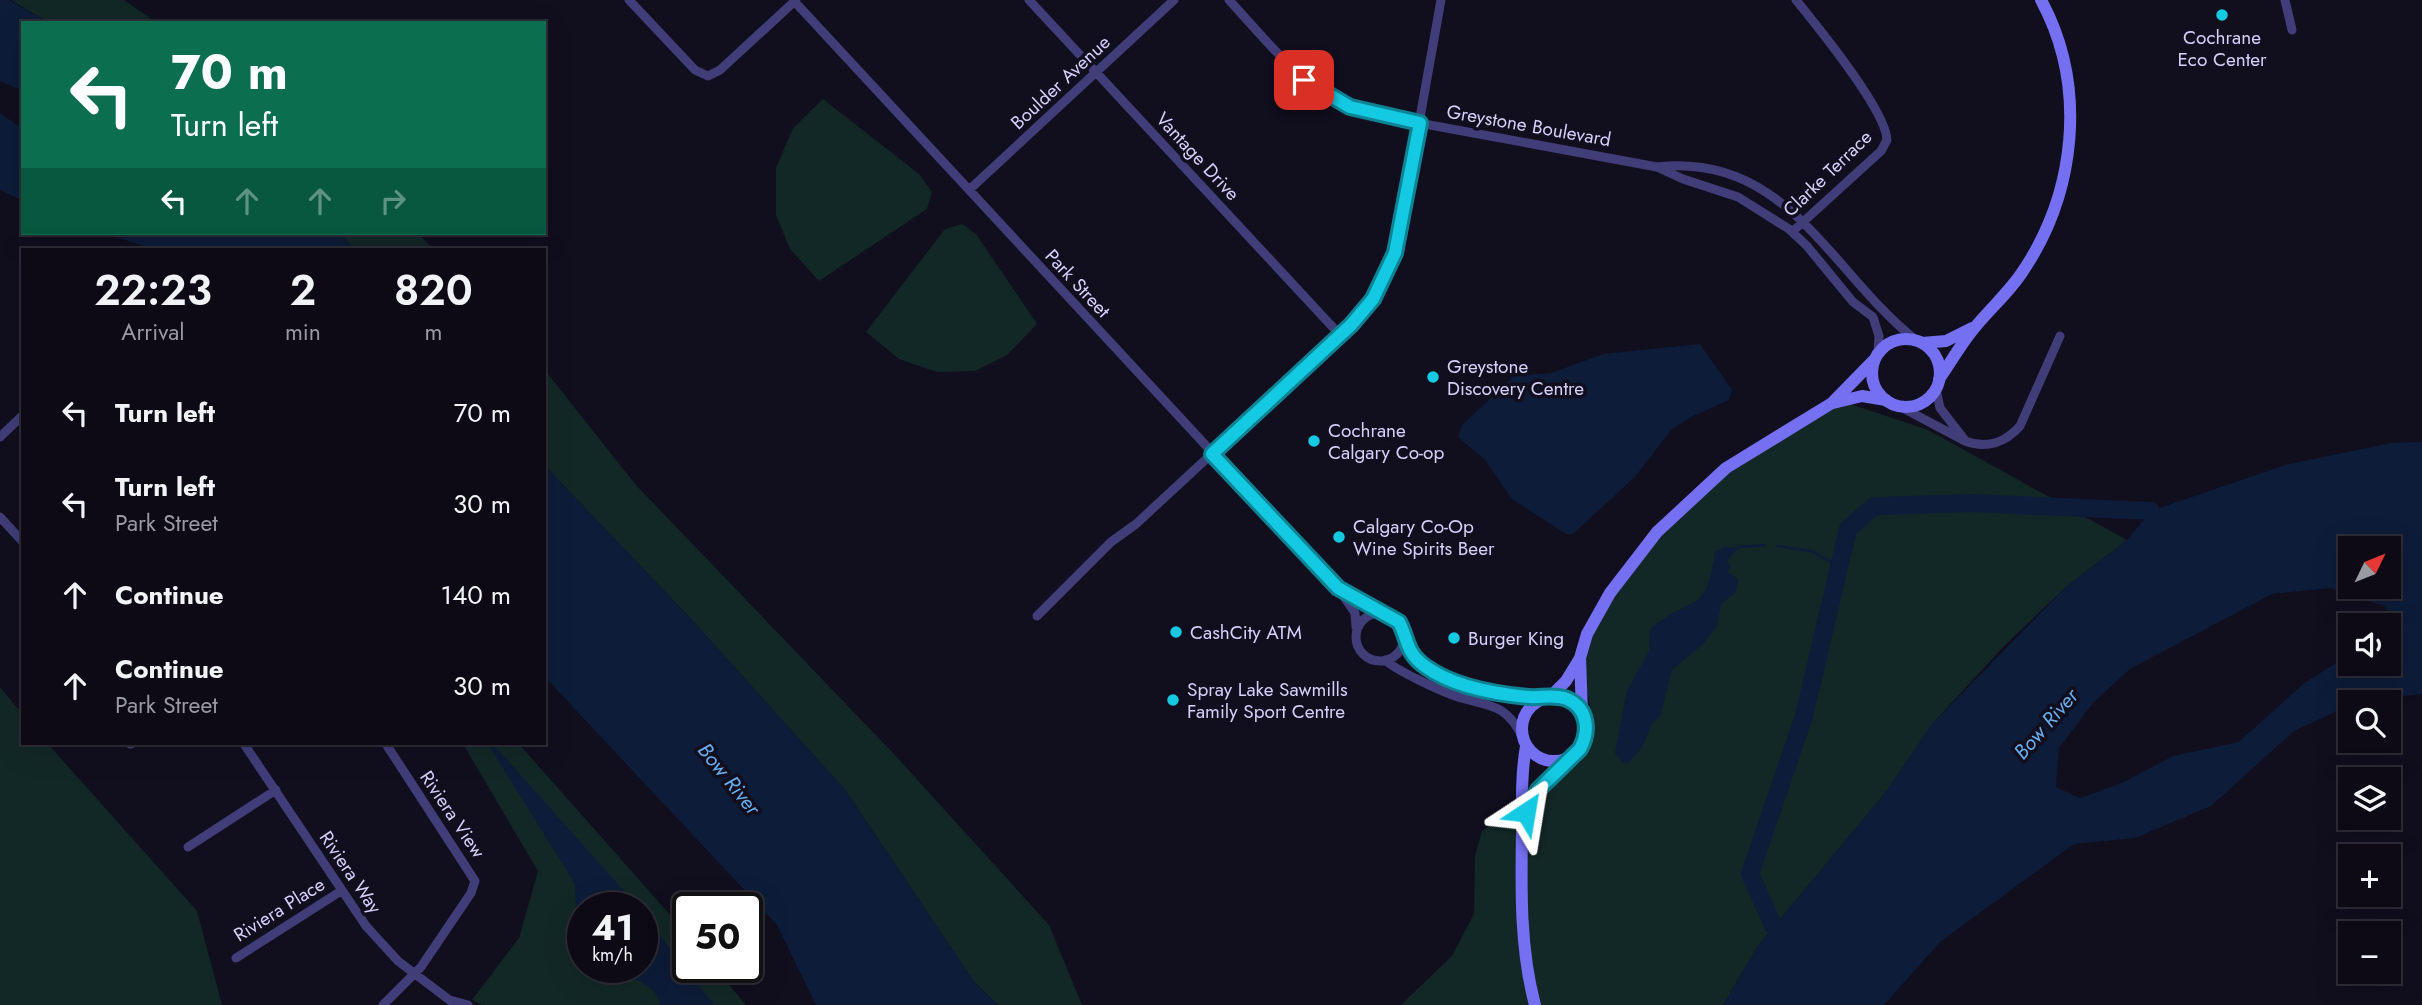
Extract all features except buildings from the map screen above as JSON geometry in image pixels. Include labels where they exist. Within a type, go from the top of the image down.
[{"type":"main road","points":[[1832,403],[1862,396],[1886,400],[1899,406],[1920,404],[1976,327],[2011,289],[2033,255],[2063,183],[2069,153],[2069,88],[2054,28],[2041,0]]},
{"type":"main road","points":[[1535,1005],[1524,938],[1520,780],[1525,716],[1566,681],[1580,658],[1587,634],[1610,593],[1677,511],[1750,451],[1832,403],[1876,356],[1895,341],[1946,341],[1976,327]]},
{"type":"main road","points":[[1919,342],[1936,358],[1937,384]]},
{"type":"main road","points":[[1876,356],[1873,381],[1886,400]]},
{"type":"main road","points":[[1522,828],[1533,797],[1574,756],[1585,741],[1586,722],[1583,713],[1580,658]]},
{"type":"main road","points":[[1548,697],[1568,700],[1583,713]]},
{"type":"main road","points":[[1524,741],[1543,760],[1563,761],[1574,756]]},
{"type":"street","points":[[629,0],[695,69],[708,76],[720,70],[795,1]]},
{"type":"street","name":"Vantage Drive","points":[[1029,0],[1340,335]]},
{"type":"street","name":"Boulder Avenue","points":[[969,190],[1174,0]]},
{"type":"street","name":"Greystone Boulevard","points":[[1228,0],[1292,68],[1315,88],[1367,113],[1657,167],[1683,179],[1738,197],[1792,232],[1849,297],[1873,317],[1879,336],[1876,356]]},
{"type":"street","points":[[1037,616],[1111,542],[1131,528],[1340,335],[1373,299],[1392,262],[1441,0]]},
{"type":"street","name":"Clarke Terrace","points":[[1792,232],[1881,150],[1887,133],[1839,56],[1796,0]]},
{"type":"street","points":[[2285,0],[2292,30]]},
{"type":"street","name":"Park Street","points":[[795,1],[1338,588],[1355,613],[1356,630]]},
{"type":"street","name":"Greystone Boulevard","points":[[1657,167],[1687,164],[1731,176],[1769,194],[1804,221],[1832,249],[1873,303],[1919,342]]},
{"type":"street","points":[[1899,406],[1965,441],[1994,444],[2016,430],[2060,336]]},
{"type":"street","points":[[1937,384],[1940,408],[1965,441]]},
{"type":"street","points":[[0,438],[21,417]]},
{"type":"street","points":[[0,517],[21,540]]},
{"type":"street","name":"Park Street","points":[[1338,588],[1379,612]]},
{"type":"street","points":[[1524,741],[1511,718],[1501,709],[1449,693],[1385,660],[1372,660],[1357,646],[1356,630],[1366,616],[1379,612],[1393,616],[1399,622],[1404,640],[1415,658],[1454,680],[1484,690],[1548,697]]},
{"type":"street","points":[[1385,660],[1397,653],[1404,640]]},
{"type":"street","name":"Riviera Way","points":[[245,745],[341,891],[381,944],[453,1002],[468,1005]]},
{"type":"street","name":"Riviera View","points":[[387,745],[475,881],[471,893],[415,974]]},
{"type":"street","points":[[188,847],[276,790]]},
{"type":"street","name":"Riviera Place","points":[[236,958],[341,891]]},
{"type":"street","points":[[383,1005],[415,974]]},
{"type":"green space","points":[[11,0],[124,0],[154,21],[46,21]]},
{"type":"green space","points":[[823,99],[919,174],[932,192],[927,209],[819,281],[790,249],[776,215],[776,168],[793,128]]},
{"type":"green space","points":[[962,224],[976,234],[1037,324],[1007,355],[975,371],[937,372],[899,359],[866,332],[945,229]]},
{"type":"green space","points":[[340,235],[420,235],[432,248],[354,248]]},
{"type":"green space","points":[[546,372],[635,484],[893,753],[1049,925],[1082,1005],[998,1005],[974,982],[845,790],[691,619],[546,467]]},
{"type":"green space","points":[[1841,401],[1928,430],[2127,540],[2066,587],[2004,646],[1935,721],[1885,793],[1758,946],[1723,1005],[1401,1005],[1452,956],[1474,914],[1475,856],[1482,831],[1580,763],[1594,724],[1580,658],[1600,609],[1702,488]]},
{"type":"green space","points":[[0,687],[21,713],[21,745],[49,745],[197,911],[222,1005],[0,1005]]},
{"type":"green space","points":[[464,745],[520,745],[650,892],[567,892],[567,983],[658,983],[658,901],[672,917],[672,983],[728,983],[746,1005],[482,1005],[472,1000],[519,938],[538,871]]},
{"type":"water","points":[[0,0],[9,0],[46,21],[21,21],[21,90],[0,81]]},
{"type":"water","points":[[0,113],[21,128],[21,200],[0,190]]},
{"type":"water","points":[[110,235],[340,235],[354,248],[149,248]]},
{"type":"water","points":[[1700,344],[1732,390],[1729,400],[1689,418],[1671,430],[1635,477],[1573,534],[1566,534],[1512,499],[1485,460],[1458,437],[1462,425],[1514,376],[1551,373],[1603,354]]},
{"type":"water","name":"Bow River","points":[[2422,442],[2422,694],[2401,696],[2401,690],[2338,690],[2338,711],[2294,731],[2211,806],[2135,838],[2074,844],[1940,942],[1884,1005],[1723,1005],[1758,946],[1885,793],[1932,724],[2066,587],[2127,540],[2151,511],[2285,465],[2391,443]],"holes":[[[2338,536],[2401,536],[2401,599],[2363,599],[2384,606],[2389,613],[2401,613],[2401,676],[2338,676],[2338,662],[2303,684],[2239,742],[2173,756],[2124,782],[2080,798],[2056,787],[2059,748],[2093,703],[2130,669],[2272,594],[2331,588],[2338,590]]]},
{"type":"water","name":"Bow River","points":[[546,467],[691,619],[845,790],[974,982],[998,1005],[816,1005],[777,925],[763,910],[763,892],[746,892],[546,678]]},
{"type":"water","points":[[1724,547],[1738,547],[1727,561],[1731,566],[1728,572],[1738,579],[1736,592],[1721,604],[1717,626],[1703,644],[1672,670],[1660,716],[1652,724],[1641,749],[1628,763],[1623,763],[1615,753],[1627,691],[1649,651],[1650,629],[1701,596],[1707,587],[1715,552]]},
{"type":"water","points":[[489,745],[494,745],[625,892],[575,892],[575,884]]},
{"type":"water","points":[[658,933],[672,951],[672,983],[697,983],[714,1005],[660,1005],[655,992],[642,983],[658,983]]},
{"type":"waterway","points":[[1774,927],[1750,874],[1804,716],[1848,529],[1874,506],[1973,503],[2151,511]]},
{"type":"waterway","points":[[1738,547],[1765,545]]},
{"type":"waterway","points":[[1777,546],[1811,551],[1839,566]]},
{"type":"place","name":"Cochrane Eco Center","points":[[2222,15]]},
{"type":"place","name":"Greystone Discovery Centre","points":[[1433,377]]},
{"type":"place","name":"Cochrane Calgary Co-op","points":[[1314,441]]},
{"type":"place","name":"Calgary Co-Op Wine Spirits Beer","points":[[1339,537]]},
{"type":"place","name":"CashCity ATM","points":[[1176,632]]},
{"type":"place","name":"Burger King","points":[[1454,638]]},
{"type":"place","name":"Spray Lake Sawmills Family Sport Centre","points":[[1173,700]]},
{"type":"route","points":[[1304,80],[1350,107],[1420,123],[1395,253],[1380,287],[1358,318],[1212,454],[1338,588],[1368,607],[1393,616],[1403,629],[1404,640],[1410,652],[1428,668],[1484,690],[1529,697],[1558,697],[1576,705],[1586,722],[1585,741],[1538,790],[1526,812]]}]
